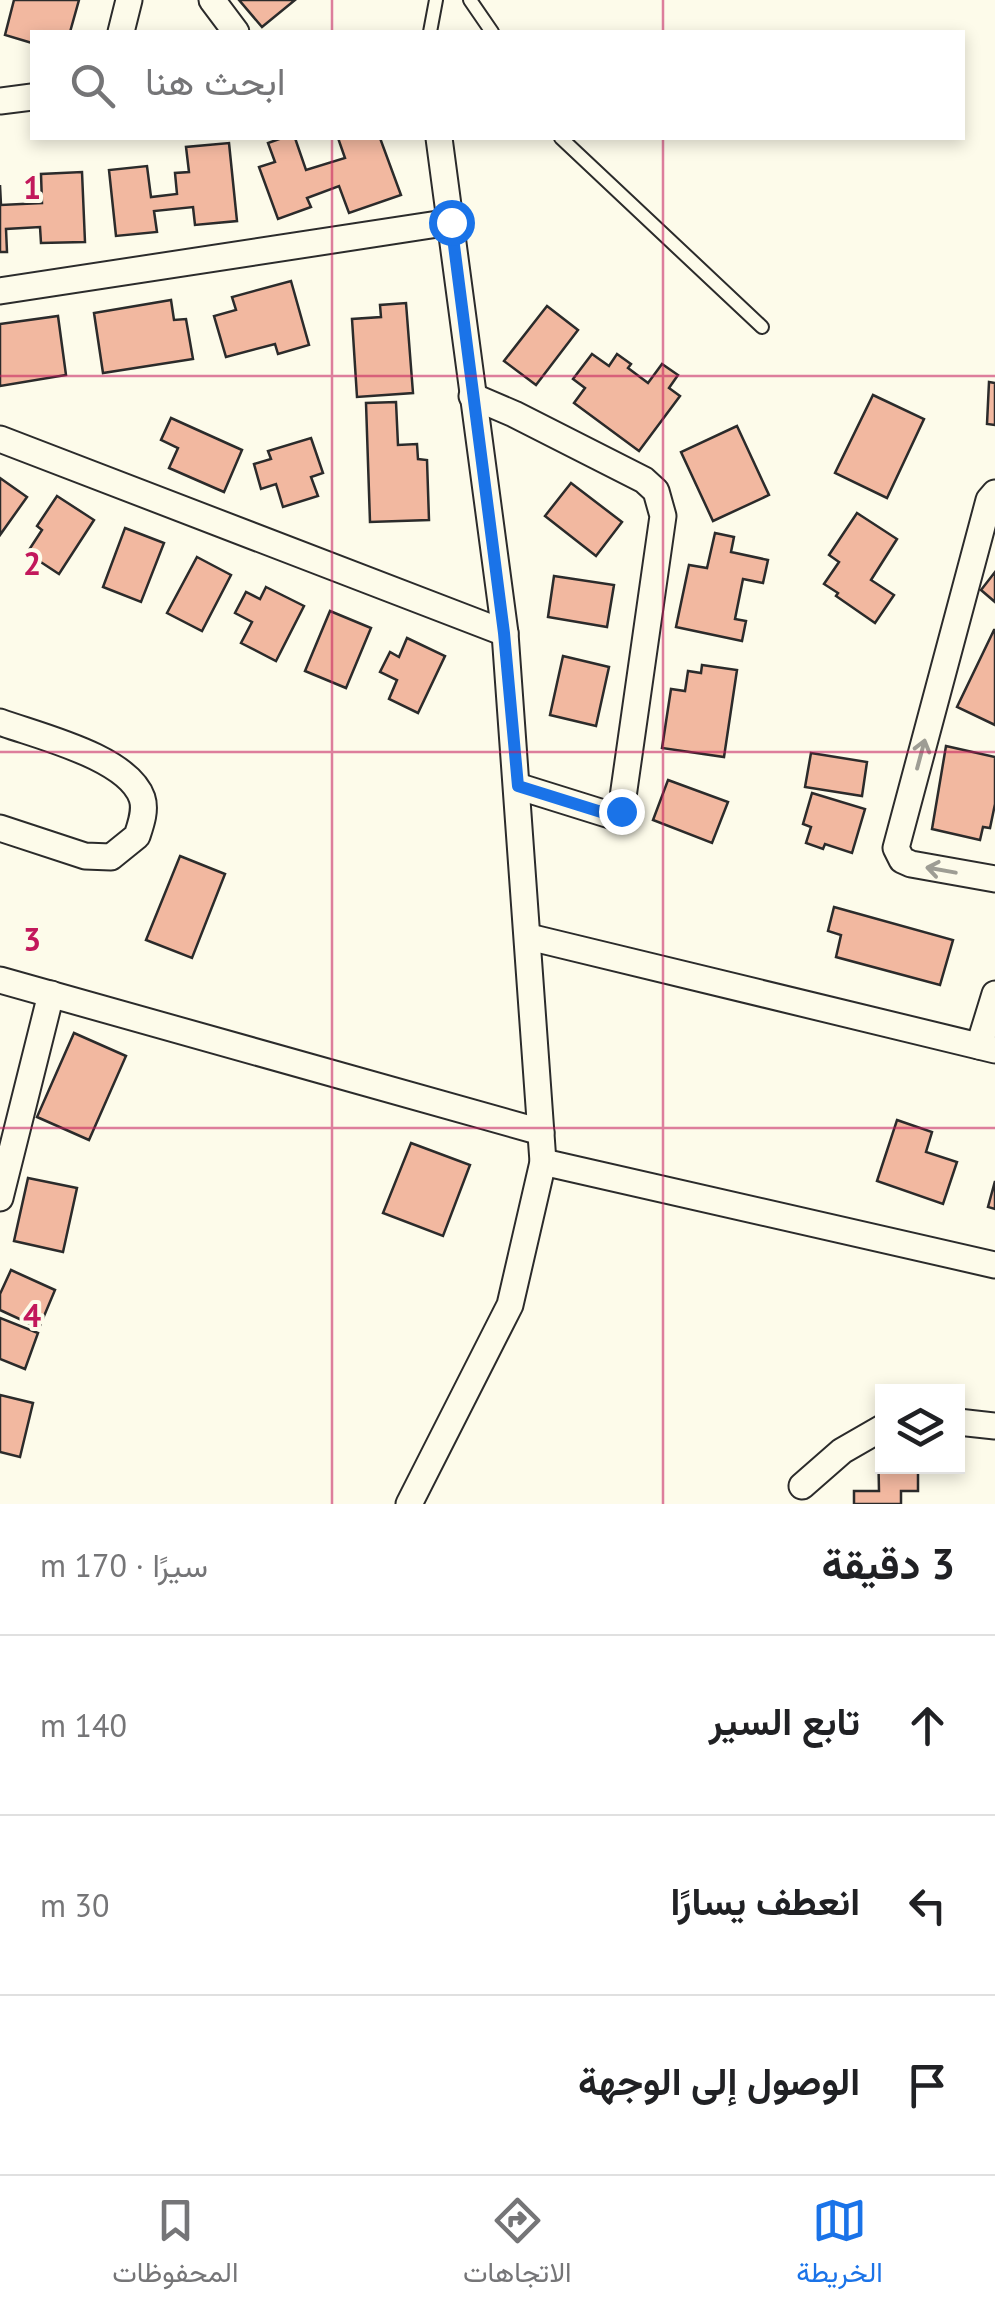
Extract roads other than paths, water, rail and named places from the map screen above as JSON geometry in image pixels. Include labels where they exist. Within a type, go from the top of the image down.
[{"type":"street","points":[[122,30],[130,0]]},
{"type":"street","points":[[212,0],[234,30]]},
{"type":"street","points":[[0,101],[30,97]]},
{"type":"street","points":[[409,1504],[510,1305],[543,1162],[504,633],[440,140]]},
{"type":"street","points":[[0,291],[451,222]]},
{"type":"street","points":[[472,396],[644,480],[656,491],[663,516],[621,811],[614,816],[518,786]]},
{"type":"street","points":[[0,440],[504,633]]},
{"type":"street","points":[[995,493],[896,848],[902,860],[910,864],[995,879]]},
{"type":"street","points":[[0,722],[113,765],[132,780],[144,801],[137,836],[111,856],[85,856],[0,828]]},
{"type":"street","points":[[529,937],[987,1048],[995,994]]},
{"type":"street","points":[[0,980],[540,1132]]},
{"type":"street","points":[[0,1198],[7,1144],[51,994]]},
{"type":"street","points":[[543,1162],[995,1265]]},
{"type":"street","points":[[965,1423],[995,1426]]},
{"type":"street","points":[[802,1486],[842,1452],[875,1432]]},
{"type":"lane","points":[[430,30],[436,0]]},
{"type":"lane","points":[[470,0],[491,30]]},
{"type":"lane","points":[[563,140],[762,327]]}]
